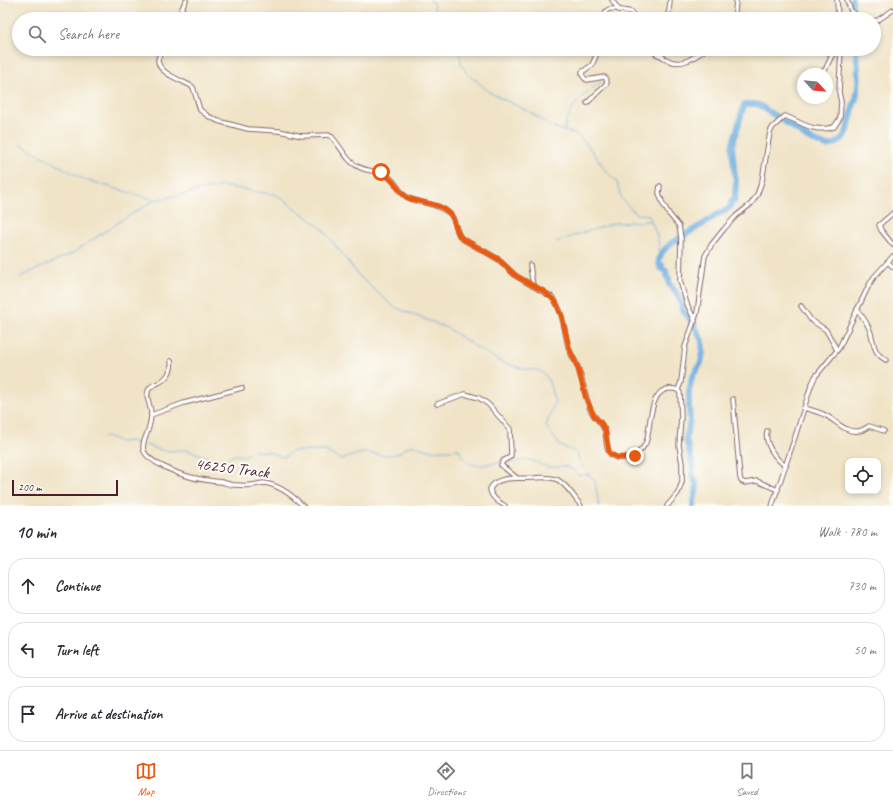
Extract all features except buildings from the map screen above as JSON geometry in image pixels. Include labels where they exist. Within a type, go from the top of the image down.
[{"type":"street","points":[[180,12],[186,0]]},
{"type":"street","points":[[612,0],[619,10]]},
{"type":"street","points":[[669,12],[670,0]]},
{"type":"street","points":[[735,12],[736,0]]},
{"type":"street","points":[[838,0],[838,12]]},
{"type":"street","points":[[847,0],[852,12]]},
{"type":"street","points":[[606,12],[609,9],[632,12]]},
{"type":"street","points":[[881,18],[893,10]]},
{"type":"street","points":[[159,56],[158,60],[160,65],[171,76],[193,87],[199,108],[208,116],[218,121],[248,129],[279,131],[302,136],[328,135],[332,137],[354,165],[363,170],[384,173],[394,181],[406,197],[429,203],[447,212],[453,219],[458,234],[461,238],[498,259],[512,273],[545,292],[556,302],[562,317],[569,348],[578,368],[586,398],[594,416],[605,430],[609,452],[612,455],[618,458],[632,457],[639,452],[645,444],[647,438],[650,412],[657,397],[666,390],[678,390]]},
{"type":"street","points":[[587,104],[607,83],[606,78],[604,77],[587,80],[583,77],[582,72],[592,65],[595,56]]},
{"type":"street","points":[[662,57],[673,62],[686,62],[695,56]]},
{"type":"street","points":[[826,68],[832,56]]},
{"type":"street","points":[[667,506],[678,493],[682,482],[679,445],[681,417],[680,393],[678,390],[681,382],[685,347],[695,321],[705,256],[724,229],[736,216],[751,204],[757,195],[762,181],[770,132],[773,126],[785,116],[815,129],[826,130],[834,127],[840,118],[840,56]]},
{"type":"street","points":[[660,186],[659,194],[662,204],[679,226],[681,287],[695,321]]},
{"type":"street","points":[[893,213],[879,225],[881,230],[893,245]]},
{"type":"street","points":[[772,506],[815,377],[837,350],[845,337],[869,286],[893,256]]},
{"type":"street","points":[[888,262],[893,268]]},
{"type":"street","points":[[530,265],[533,286]]},
{"type":"street","points":[[801,306],[811,320],[826,330],[837,350]]},
{"type":"street","points":[[857,310],[870,329],[871,339],[877,354],[886,360]]},
{"type":"street","name":"46250 Track","points":[[170,361],[171,368],[169,374],[157,384],[151,386],[148,392],[148,404],[151,415],[144,440],[143,448],[146,455],[154,462],[181,475],[203,481],[221,482],[235,485],[264,483],[285,492],[303,506]]},
{"type":"street","points":[[151,415],[184,403],[242,388]]},
{"type":"street","points":[[437,404],[465,394],[479,398],[488,404],[510,428],[512,455],[510,458],[503,461],[501,465],[517,478]]},
{"type":"street","points":[[733,399],[740,478],[745,483],[757,481],[778,490]]},
{"type":"street","points":[[804,408],[812,409],[850,431],[858,431],[869,426],[884,431]]},
{"type":"street","points":[[767,431],[766,438],[769,445],[782,463],[786,466]]},
{"type":"street","points":[[505,506],[492,495],[490,489],[494,484],[500,481],[517,478],[546,477],[562,483],[581,506]]},
{"type":"waterway","points":[[430,0],[433,2],[435,12]]},
{"type":"waterway","points":[[852,0],[852,12]]},
{"type":"waterway","points":[[460,56],[461,63],[468,75],[489,92],[533,114],[552,127],[578,135],[589,147],[606,171],[617,182],[621,198],[636,214],[649,215],[658,239],[660,257]]},
{"type":"waterway","points":[[693,323],[683,310],[678,295],[669,284],[669,278],[667,277],[666,271],[660,268],[662,265],[659,264],[659,259],[662,252],[671,243],[725,211],[730,207],[732,200],[735,200],[736,180],[732,147],[744,105],[759,105],[809,139],[826,146],[833,145],[839,142],[846,132],[856,99],[858,89],[857,56]]},
{"type":"waterway","points":[[564,130],[566,121],[573,107],[582,96],[601,82]]},
{"type":"waterway","points":[[20,144],[83,179],[155,200],[222,186],[277,195],[322,228],[359,276],[394,307],[447,328],[503,363],[524,369],[538,370],[545,375],[548,379],[555,402],[546,426],[560,446],[576,452],[583,468],[595,481],[599,506]]},
{"type":"waterway","points":[[20,277],[73,253],[155,200]]},
{"type":"waterway","points":[[556,242],[615,223],[650,221]]},
{"type":"waterway","points":[[693,506],[697,486],[692,474],[693,466],[686,439],[690,420],[689,392],[692,377],[701,363],[703,352],[702,341],[694,324]]},
{"type":"waterway","points":[[104,437],[112,438],[120,442],[130,441],[141,445]]},
{"type":"waterway","points":[[146,445],[164,451],[186,450],[221,461],[227,460],[235,455],[243,456],[253,451],[269,452],[281,457],[286,456],[292,451],[325,451],[342,460],[362,453],[385,455],[395,454],[412,446],[428,450],[459,449],[463,458],[468,462],[477,465],[501,463]]},
{"type":"waterway","points":[[504,463],[531,460],[549,467],[565,466],[573,470],[578,475],[589,475]]},
{"type":"route","points":[[381,172],[392,179],[406,197],[438,206],[449,213],[461,238],[498,259],[516,276],[552,297],[556,302],[562,317],[569,348],[578,368],[586,398],[592,413],[605,430],[609,452],[618,458],[635,456]]}]
